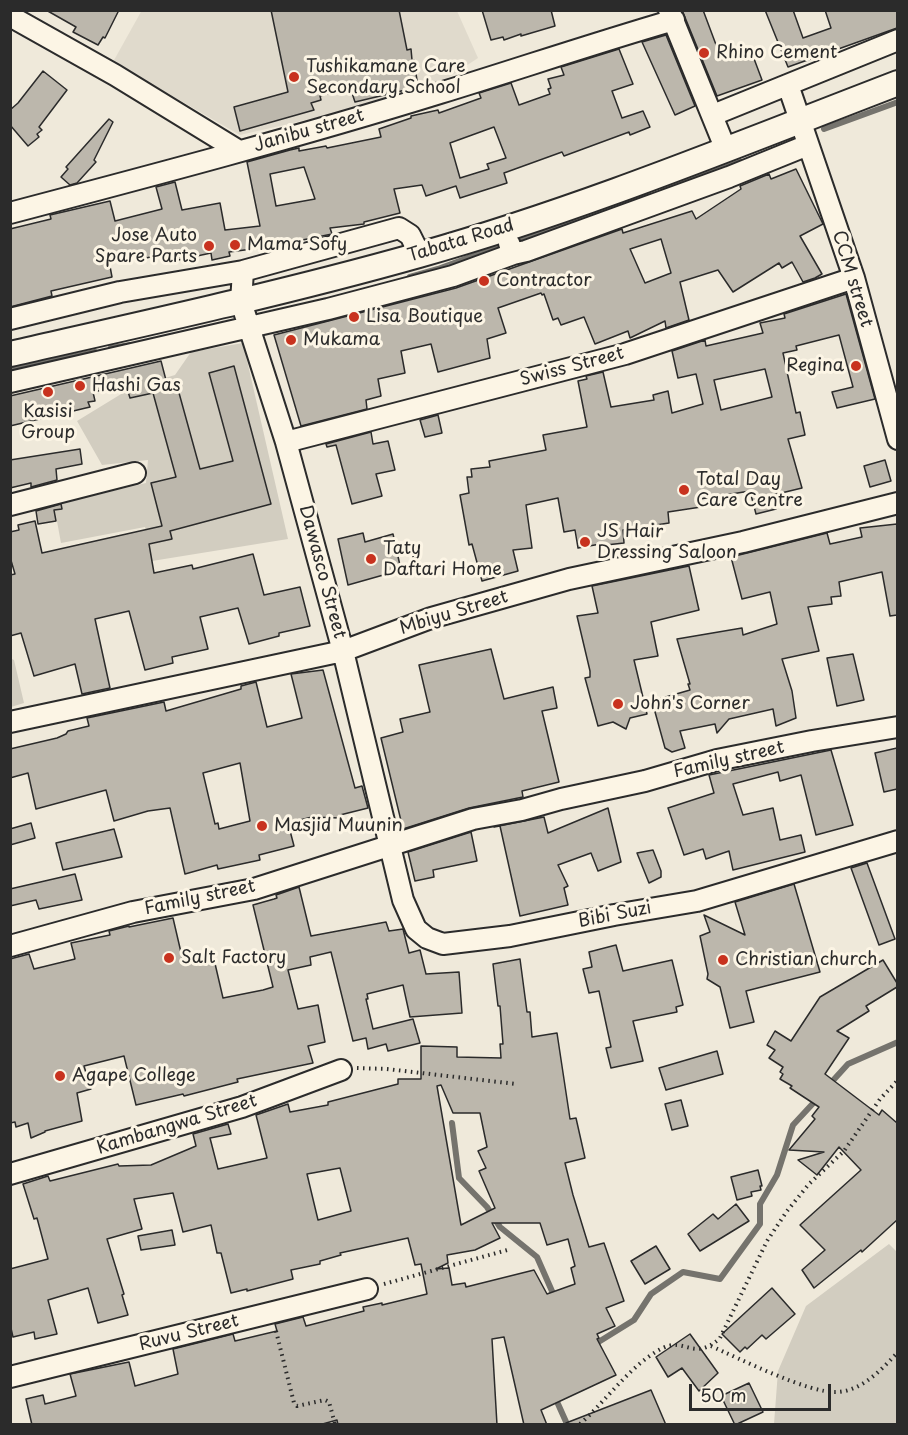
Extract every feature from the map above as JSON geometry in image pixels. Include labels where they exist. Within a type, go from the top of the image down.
[{"type":"main road","name":"Tabata Road","points":[[10,354],[241,302],[420,255],[726,150],[897,83]]},
{"type":"street","points":[[672,15],[726,150]]},
{"type":"street","name":"Janibu street","points":[[10,213],[439,94],[672,15]]},
{"type":"street","points":[[10,16],[116,75],[239,151]]},
{"type":"street","points":[[713,115],[897,40]]},
{"type":"street","name":"CCM street","points":[[788,85],[854,278],[897,439]]},
{"type":"street","points":[[10,382],[328,309],[453,276],[729,177],[808,145]]},
{"type":"street","points":[[10,319],[120,292],[243,271],[399,228],[410,235],[420,255]]},
{"type":"street","points":[[504,228],[513,254]]},
{"type":"street","points":[[241,302],[243,271]]},
{"type":"street","name":"Swiss Street","points":[[286,442],[625,354],[854,278]]},
{"type":"street","points":[[317,282],[328,309]]},
{"type":"street","name":"Dawasco Street","points":[[241,302],[286,442],[343,651],[382,808],[388,846]]},
{"type":"street","points":[[100,334],[106,360]]},
{"type":"street","points":[[10,505],[135,473]]},
{"type":"street","name":"Mbiyu Street","points":[[10,722],[343,651],[430,618],[568,579],[743,542],[897,503]]},
{"type":"street","name":"Family street","points":[[10,946],[134,912],[254,889],[473,819],[645,781],[717,760],[897,727]]},
{"type":"street","name":"Bibi Suzi","points":[[388,846],[403,900],[416,929],[427,938],[443,944],[510,936],[697,901],[897,841]]},
{"type":"street","name":"Kambangwa Street","points":[[10,1173],[242,1107],[341,1070]]},
{"type":"street","name":"Ruvu Street","points":[[10,1377],[367,1289]]},
{"type":"path","points":[[341,1070],[387,1069],[516,1084]]},
{"type":"path","points":[[580,1425],[599,1408],[634,1369],[665,1347],[677,1346],[698,1351],[711,1346],[720,1338],[767,1241],[787,1211],[844,1150],[880,1099],[897,1080]]},
{"type":"path","points":[[367,1289],[511,1249]]},
{"type":"path","points":[[270,1313],[294,1403],[297,1406],[325,1400],[329,1402],[335,1425]]},
{"type":"path","points":[[711,1346],[811,1388],[837,1392],[862,1385],[885,1366],[897,1352]]},
{"type":"shaded area","name":"Tushikamane Care Secondary School","points":[[142,10],[457,11],[478,58],[425,93],[240,135],[113,62]]},
{"type":"shaded area","points":[[243,343],[288,539],[152,561],[145,527],[61,543],[54,505],[146,483],[148,460],[102,465],[77,421],[131,388],[175,375],[191,352]]},
{"type":"shaded area","points":[[10,658],[14,660],[24,703],[11,707]]},
{"type":"shaded area","points":[[889,1244],[897,1252],[897,1424],[774,1424],[778,1371],[806,1306]]},
{"type":"building","points":[[46,10],[119,10],[105,38],[103,37],[98,45],[73,32],[76,27]]},
{"type":"building","points":[[271,10],[399,10],[407,50],[411,49],[412,60],[414,60],[418,87],[355,102],[350,87],[320,96],[321,100],[311,103],[314,110],[240,131],[234,107],[288,92]]},
{"type":"building","points":[[482,10],[551,10],[555,26],[504,40],[503,37],[491,40]]},
{"type":"building","name":"Rhino Cement","points":[[682,10],[703,10],[721,58],[750,48],[762,80],[717,96]]},
{"type":"building","points":[[765,10],[793,10],[803,38],[831,28],[825,10],[897,10],[897,28],[788,67]]},
{"type":"building","points":[[666,35],[695,106],[675,115],[642,42]]},
{"type":"building","points":[[619,49],[633,84],[612,91],[622,118],[643,111],[650,127],[630,135],[629,132],[564,156],[562,152],[504,173],[507,183],[460,198],[456,186],[426,196],[422,185],[394,189],[400,213],[364,222],[364,224],[330,228],[332,234],[229,252],[230,256],[212,260],[211,253],[169,262],[167,253],[138,260],[136,255],[109,261],[112,277],[51,291],[52,296],[10,307],[10,229],[51,219],[50,215],[110,201],[115,221],[162,209],[156,187],[175,182],[182,210],[220,203],[225,230],[260,226],[247,162],[299,148],[299,151],[326,146],[327,148],[381,137],[379,129],[411,118],[411,116],[438,110],[439,113],[481,98],[479,93],[511,83],[519,105],[550,94],[548,79],[564,75],[561,67]],"holes":[[[494,127],[506,158],[487,164],[489,169],[460,178],[450,143]],[[304,167],[315,199],[276,206],[270,174]]]},
{"type":"building","points":[[43,71],[67,90],[39,127],[42,130],[37,134],[39,137],[28,146],[10,125],[10,110]]},
{"type":"building","points":[[109,119],[113,122],[94,160],[96,162],[77,183],[70,185],[61,177],[68,169],[66,167]]},
{"type":"building","points":[[796,169],[823,224],[800,236],[822,274],[815,278],[803,282],[792,262],[782,268],[779,263],[733,292],[718,270],[680,282],[689,320],[666,328],[665,321],[630,338],[628,331],[595,344],[584,317],[561,325],[558,318],[553,320],[544,294],[541,293],[498,308],[506,333],[487,339],[490,358],[438,372],[431,344],[401,351],[405,373],[378,379],[381,396],[366,400],[367,409],[301,426],[274,335],[456,288],[622,229],[623,233],[692,211],[696,219],[741,189],[740,186],[769,174],[771,179]],"holes":[[[661,239],[671,273],[645,283],[630,249]]]},
{"type":"building","points":[[846,294],[875,399],[837,408],[832,392],[853,387],[839,335],[796,346],[797,350],[783,353],[796,413],[800,412],[805,435],[788,439],[802,488],[773,495],[776,509],[756,514],[750,491],[700,499],[701,507],[668,512],[669,523],[623,530],[624,543],[606,545],[606,543],[578,548],[575,530],[564,532],[558,498],[526,505],[532,548],[513,550],[518,571],[482,581],[472,544],[469,545],[460,495],[469,493],[467,477],[472,477],[471,469],[490,467],[489,461],[546,450],[543,435],[587,427],[578,381],[587,379],[586,376],[603,372],[611,407],[654,400],[653,395],[668,391],[672,413],[703,404],[696,374],[678,378],[672,351],[705,340],[706,346],[763,333],[760,323],[785,318],[784,314]],"holes":[[[765,369],[772,397],[721,410],[714,380]]]},
{"type":"building","points":[[161,361],[167,384],[176,382],[200,469],[233,461],[209,373],[234,366],[271,504],[170,531],[172,539],[149,544],[154,573],[192,565],[193,569],[253,554],[264,595],[300,587],[310,626],[279,633],[279,636],[249,644],[238,608],[200,617],[208,649],[172,657],[173,663],[145,670],[129,611],[95,619],[110,688],[82,694],[75,664],[34,676],[21,633],[10,636],[10,575],[15,574],[10,557],[10,532],[19,530],[18,525],[35,521],[42,553],[162,526],[151,483],[176,477],[153,393],[130,398],[126,385],[93,392],[95,401],[88,402],[90,407],[10,426],[10,396]]},
{"type":"building","points":[[438,415],[442,433],[425,437],[420,420]]},
{"type":"building","points":[[371,432],[373,444],[388,441],[395,470],[376,474],[382,496],[352,504],[336,445],[327,447],[326,444]]},
{"type":"building","points":[[80,449],[82,464],[56,469],[57,480],[31,487],[31,483],[10,488],[10,460]]},
{"type":"building","points":[[885,460],[891,481],[870,487],[864,466]]},
{"type":"building","points":[[61,504],[62,509],[54,510],[56,521],[38,524],[36,511]]},
{"type":"building","points":[[897,524],[897,615],[890,616],[882,572],[839,582],[841,596],[831,597],[832,604],[808,607],[819,651],[782,659],[792,691],[796,718],[776,726],[773,709],[729,719],[717,733],[715,724],[680,731],[685,748],[672,752],[665,748],[652,701],[690,690],[677,639],[742,628],[743,635],[777,624],[770,592],[742,599],[731,557],[827,533],[830,544],[862,537],[860,528]]},
{"type":"building","name":"Taty Daftari Home","points":[[363,533],[365,542],[393,534],[401,570],[348,585],[338,539]]},
{"type":"building","points":[[689,566],[699,610],[651,622],[658,656],[634,660],[647,714],[630,718],[626,729],[613,722],[598,726],[585,678],[590,677],[590,671],[577,616],[598,613],[592,586]]},
{"type":"building","points":[[491,649],[504,699],[553,687],[557,708],[542,711],[559,782],[522,791],[523,797],[469,808],[403,829],[381,738],[403,732],[400,719],[430,712],[419,665]]},
{"type":"building","points":[[853,654],[864,700],[837,706],[827,658]]},
{"type":"building","points":[[323,670],[355,788],[362,786],[368,808],[340,815],[340,818],[312,817],[288,823],[294,846],[259,855],[260,860],[218,869],[217,865],[185,874],[170,808],[148,811],[114,821],[106,790],[36,809],[28,773],[10,778],[10,749],[57,738],[68,731],[89,726],[87,718],[164,702],[166,711],[241,689],[241,686],[256,682],[267,727],[302,718],[291,674]],"holes":[[[240,763],[250,821],[219,829],[218,823],[215,824],[203,773]]]},
{"type":"building","points":[[897,748],[897,789],[884,792],[875,753]]},
{"type":"building","points":[[831,750],[853,825],[816,835],[801,775],[780,781],[778,772],[733,784],[743,815],[773,808],[780,840],[801,835],[805,852],[733,870],[729,851],[706,859],[703,849],[684,855],[668,808],[714,793],[709,775]]},
{"type":"building","points":[[608,808],[621,862],[598,871],[591,853],[558,865],[568,886],[564,888],[568,905],[520,916],[500,826],[494,827],[544,817],[548,833]]},
{"type":"building","points":[[31,823],[35,838],[10,845],[10,829]]},
{"type":"building","points":[[114,829],[122,857],[63,870],[56,843]]},
{"type":"building","points":[[471,832],[477,861],[433,870],[434,877],[415,881],[408,852]]},
{"type":"building","points":[[653,850],[661,877],[649,883],[637,853]]},
{"type":"building","points":[[867,863],[895,939],[879,945],[851,868]]},
{"type":"building","points":[[75,874],[82,900],[39,909],[36,900],[10,906],[10,889]]},
{"type":"building","points":[[794,884],[820,972],[746,991],[754,1022],[730,1028],[720,987],[707,979],[700,936],[710,932],[704,915],[745,935],[735,902]]},
{"type":"building","points":[[299,887],[311,936],[386,922],[389,931],[403,929],[409,953],[420,950],[426,974],[459,972],[462,1013],[410,1017],[403,985],[367,994],[368,999],[366,999],[373,1029],[413,1019],[420,1043],[388,1051],[386,1044],[368,1049],[366,1038],[353,1041],[331,952],[310,957],[311,965],[288,970],[298,1009],[318,1005],[325,1042],[308,1046],[313,1063],[237,1079],[238,1082],[184,1096],[183,1094],[136,1105],[124,1056],[84,1066],[91,1089],[77,1093],[82,1121],[45,1131],[31,1138],[28,1123],[16,1127],[15,1122],[10,1123],[10,959],[29,954],[34,969],[75,959],[71,943],[110,935],[109,931],[129,926],[173,918],[183,961],[213,955],[223,998],[263,990],[273,987],[253,905],[277,898],[276,895]]},
{"type":"building","points":[[616,945],[623,971],[672,960],[683,1005],[676,1007],[677,1012],[633,1021],[643,1061],[611,1068],[606,1048],[611,1047],[599,991],[589,993],[583,969],[592,967],[589,952]]},
{"type":"building","points":[[520,959],[527,1012],[530,1012],[532,1037],[557,1033],[570,1119],[576,1118],[585,1158],[565,1163],[573,1195],[589,1247],[604,1243],[624,1301],[606,1308],[615,1326],[597,1334],[599,1338],[597,1339],[616,1375],[541,1410],[547,1425],[524,1425],[504,1337],[492,1339],[497,1425],[338,1425],[337,1420],[319,1425],[32,1425],[26,1399],[43,1395],[45,1404],[76,1396],[70,1374],[129,1362],[135,1386],[178,1374],[173,1349],[233,1334],[235,1341],[277,1331],[275,1324],[303,1317],[306,1326],[364,1311],[363,1307],[382,1303],[382,1305],[427,1294],[421,1264],[415,1265],[408,1238],[340,1253],[341,1255],[320,1261],[320,1264],[291,1270],[293,1279],[231,1293],[221,1253],[217,1253],[211,1225],[183,1232],[173,1193],[134,1199],[142,1229],[107,1239],[128,1315],[98,1323],[88,1288],[48,1300],[57,1334],[35,1339],[34,1332],[13,1337],[10,1324],[10,1269],[48,1259],[37,1218],[34,1219],[23,1184],[48,1176],[50,1181],[118,1164],[119,1166],[151,1165],[196,1146],[193,1134],[228,1124],[231,1134],[210,1138],[218,1169],[267,1158],[256,1115],[288,1104],[290,1112],[328,1105],[328,1102],[398,1084],[398,1079],[421,1079],[421,1046],[457,1047],[457,1057],[501,1058],[500,1044],[503,1044],[500,1006],[498,1006],[493,964]],"holes":[[[441,1085],[453,1113],[480,1113],[487,1147],[478,1151],[486,1168],[479,1171],[495,1208],[461,1225],[437,1086]],[[340,1168],[351,1211],[318,1220],[307,1174]],[[492,1223],[540,1223],[547,1245],[568,1239],[575,1266],[571,1268],[575,1284],[547,1294],[534,1270],[466,1287],[465,1283],[452,1285],[449,1268],[436,1269],[448,1263],[447,1255],[475,1250],[500,1238]]]},
{"type":"building","points":[[883,960],[897,983],[897,987],[866,1006],[869,1011],[837,1031],[849,1038],[825,1074],[879,1115],[882,1110],[897,1123],[897,1220],[862,1252],[861,1250],[814,1288],[802,1270],[825,1250],[800,1225],[861,1170],[839,1147],[817,1175],[798,1160],[824,1152],[789,1150],[815,1119],[812,1116],[819,1107],[780,1079],[783,1067],[769,1058],[775,1050],[767,1045],[775,1031],[791,1041],[820,997]]},
{"type":"building","points":[[717,1051],[723,1074],[666,1090],[659,1068]]},
{"type":"building","points":[[681,1100],[688,1126],[672,1130],[665,1104]]},
{"type":"building","points":[[758,1170],[761,1190],[751,1192],[752,1196],[737,1200],[731,1177]]},
{"type":"building","points":[[736,1204],[749,1221],[700,1251],[688,1234],[713,1214],[718,1219]]},
{"type":"building","points":[[172,1230],[175,1245],[141,1250],[138,1236]]},
{"type":"building","points":[[656,1246],[670,1269],[645,1284],[631,1261]]},
{"type":"building","points":[[772,1288],[795,1314],[766,1339],[762,1335],[747,1349],[745,1347],[740,1352],[722,1334]]},
{"type":"building","points":[[690,1334],[718,1373],[699,1391],[682,1368],[668,1377],[656,1357]]},
{"type":"building","points":[[749,1383],[763,1412],[735,1425],[721,1396]]},
{"type":"building","points":[[651,1390],[666,1425],[566,1425],[566,1423]]},
{"type":"waterway","points":[[824,129],[898,102]]},
{"type":"waterway","points":[[663,191],[740,162]]},
{"type":"waterway","points":[[517,242],[648,196]]},
{"type":"waterway","points":[[410,277],[500,246]]},
{"type":"waterway","points":[[111,348],[131,345]]},
{"type":"waterway","points":[[10,370],[95,352]]},
{"type":"waterway","points":[[828,1086],[848,1064],[898,1042]]},
{"type":"waterway","points":[[592,1346],[634,1320],[651,1294],[683,1272],[720,1279],[760,1224],[760,1204],[777,1175],[793,1125],[818,1098]]},
{"type":"waterway","points":[[452,1123],[459,1178],[487,1207],[500,1227],[537,1257],[555,1298]]},
{"type":"waterway","points":[[554,1395],[567,1424]]},
{"type":"place","name":"Rhino Cement","points":[[704,53]]},
{"type":"place","name":"Tushikamane Care Secondary School","points":[[294,77]]},
{"type":"place","name":"Mama Sofy","points":[[235,245]]},
{"type":"place","name":"Jose Auto Spare Parts","points":[[209,246]]},
{"type":"place","name":"Contractor","points":[[484,281]]},
{"type":"place","name":"Lisa Boutique","points":[[354,317]]},
{"type":"place","name":"Mukama","points":[[291,340]]},
{"type":"place","name":"Regina","points":[[856,366]]},
{"type":"place","name":"Hashi Gas","points":[[80,386]]},
{"type":"place","name":"Kasisi Group","points":[[48,392]]},
{"type":"place","name":"Total Day Care Centre","points":[[684,490]]},
{"type":"place","name":"JS Hair Dressing Saloon","points":[[585,542]]},
{"type":"place","name":"Taty Daftari Home","points":[[371,559]]},
{"type":"place","name":"John's Corner","points":[[618,704]]},
{"type":"place","name":"Masjid Muunin","points":[[262,826]]},
{"type":"place","name":"Salt Factory","points":[[169,958]]},
{"type":"place","name":"Christian church","points":[[723,960]]},
{"type":"place","name":"Agape College","points":[[60,1076]]}]
